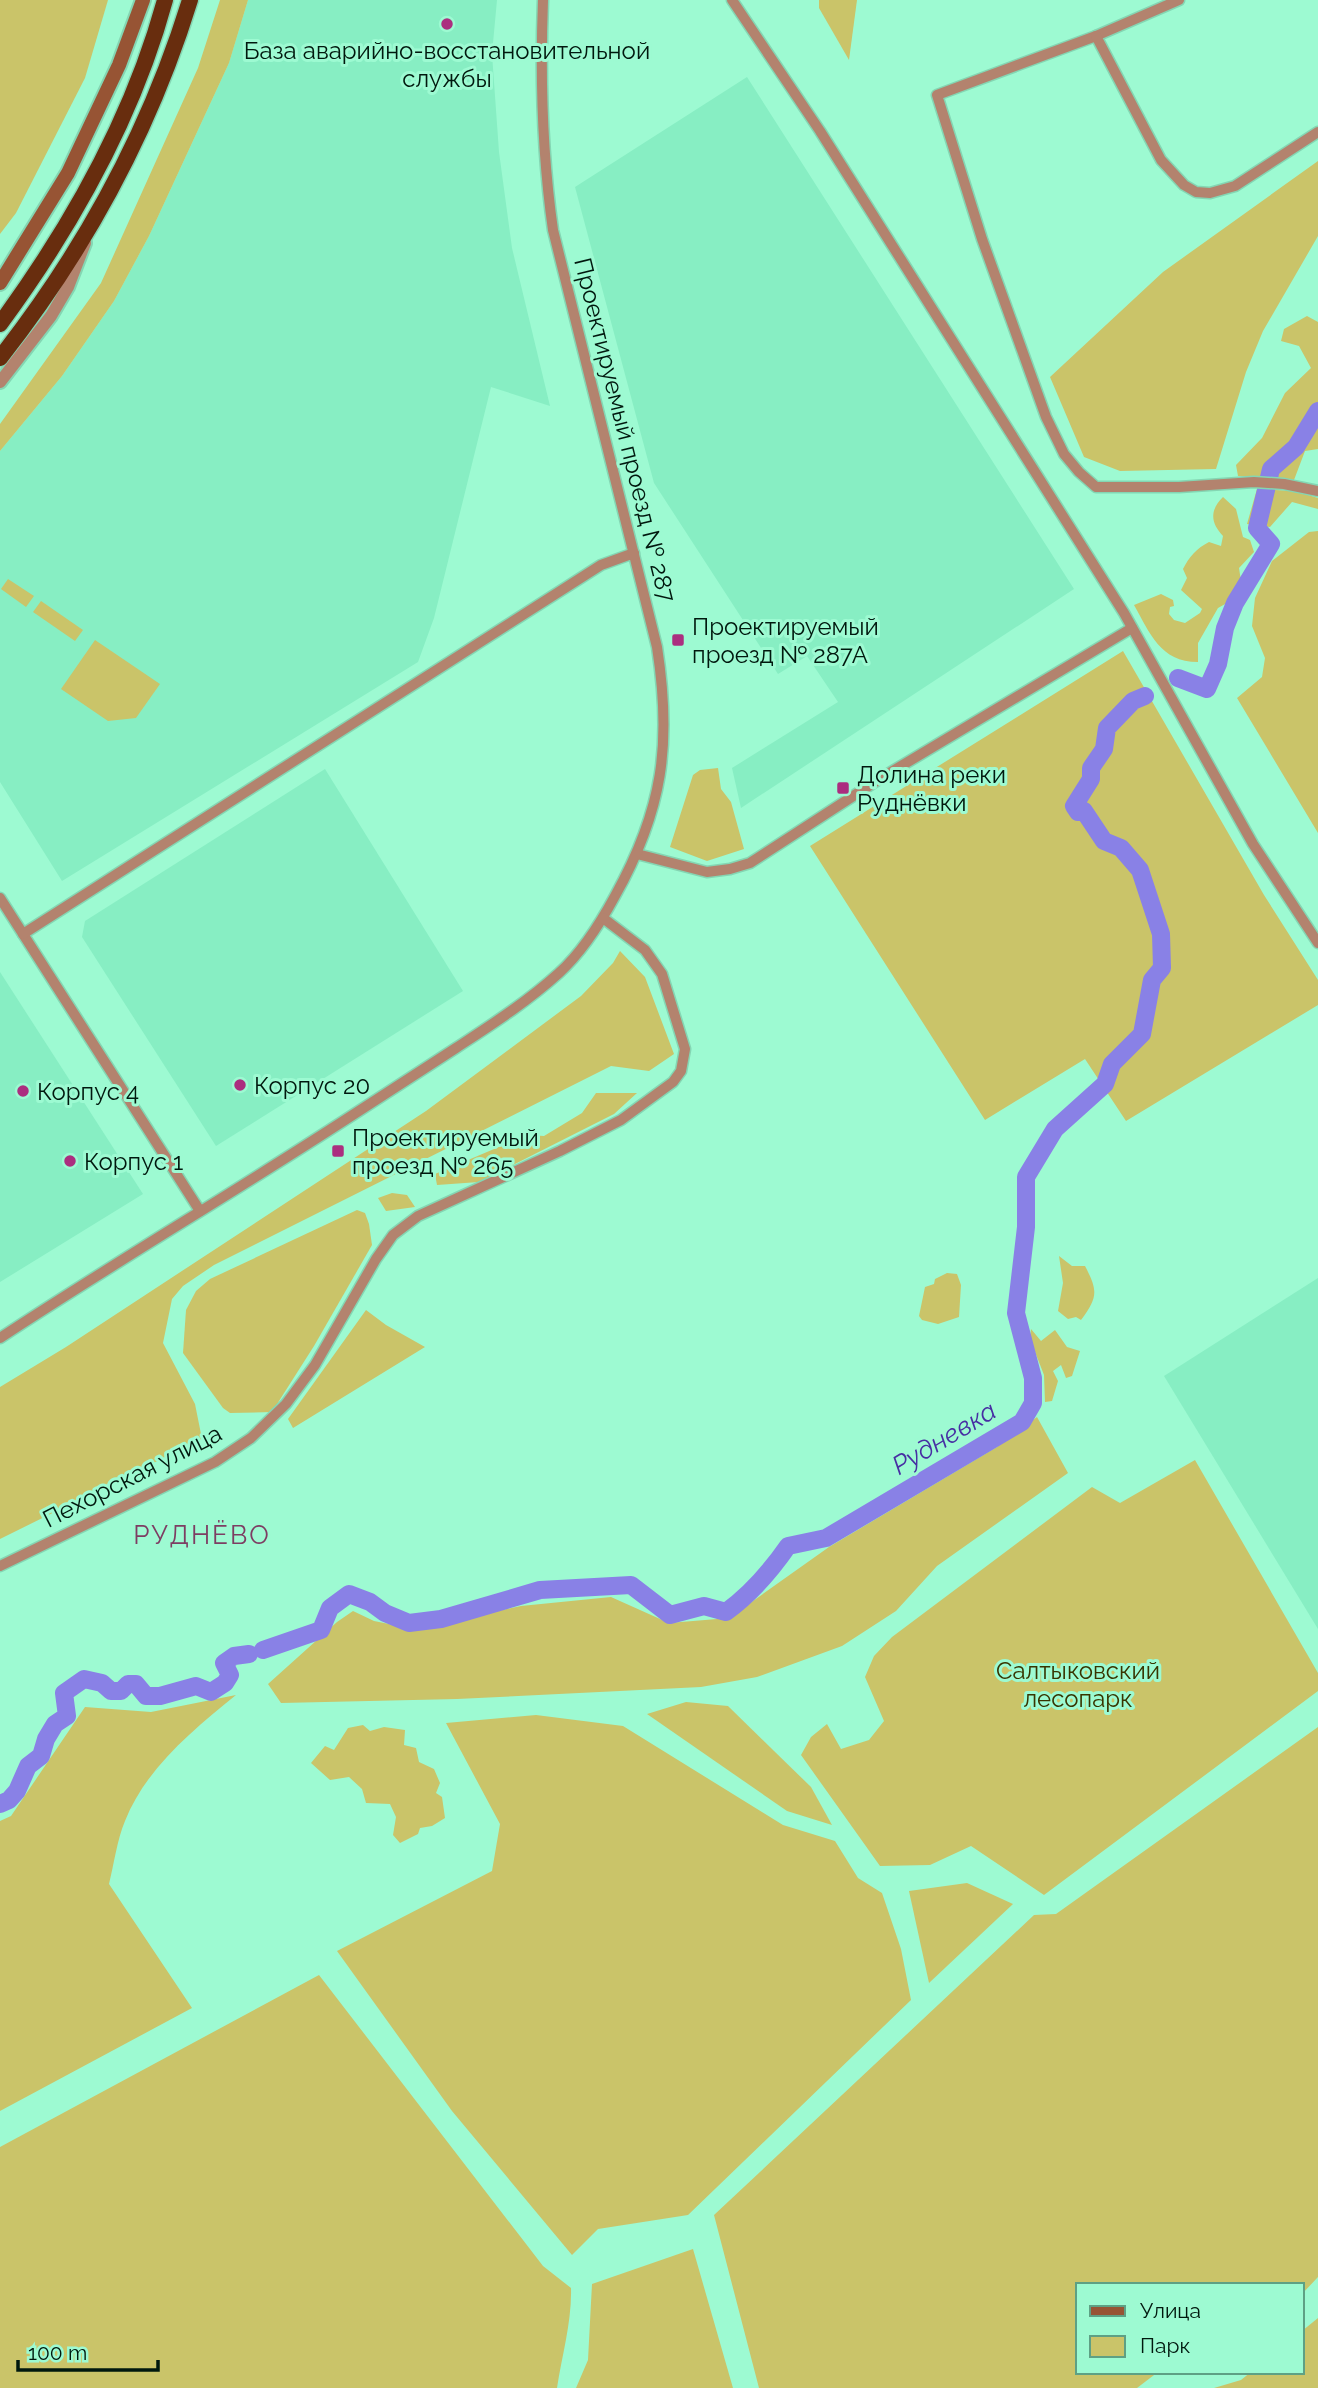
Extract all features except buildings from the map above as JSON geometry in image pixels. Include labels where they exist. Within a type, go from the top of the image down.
[{"type":"highway","points":[[0,324],[37,274],[100,166],[130,99],[165,0]]},
{"type":"highway","points":[[0,358],[51,291],[92,225],[155,98],[190,0]]},
{"type":"main road","points":[[0,283],[68,173],[119,65],[143,0]]},
{"type":"street","name":"Проектируемый проезд № 287","points":[[0,1338],[518,1007],[561,972],[603,918],[638,854],[652,816],[665,709],[657,647],[553,230],[546,185],[541,104],[542,0]]},
{"type":"street","points":[[732,0],[820,131],[1132,628],[1253,844],[1318,943]]},
{"type":"street","points":[[1179,0],[1096,36],[937,95],[982,239],[1026,366],[1064,454],[1079,472],[1096,487],[1179,487],[1254,482],[1284,484],[1318,491]]},
{"type":"street","points":[[1096,36],[1161,160],[1184,185],[1196,192],[1210,193],[1235,186],[1318,132]]},
{"type":"street","points":[[0,382],[51,316],[68,287],[92,225]]},
{"type":"street","points":[[23,934],[601,565],[634,553]]},
{"type":"street","points":[[638,854],[708,872],[750,863],[884,777],[1132,628]]},
{"type":"street","points":[[0,898],[200,1211]]},
{"type":"street","name":"Пехорская улица","points":[[0,1566],[215,1462],[250,1438],[286,1404],[315,1365],[367,1273],[393,1236],[418,1216],[621,1120],[673,1082],[681,1072],[685,1049],[662,974],[645,950],[603,918]]},
{"type":"shaded area","points":[[248,0],[497,0],[492,54],[499,152],[512,248],[550,406],[491,387],[434,618],[418,662],[62,881],[0,782],[0,451],[62,376],[114,301],[149,236],[229,63]]},
{"type":"shaded area","points":[[747,77],[1074,589],[741,808],[732,768],[838,702],[807,656],[778,674],[654,483],[575,187]]},
{"type":"shaded area","points":[[325,769],[463,991],[216,1146],[82,937],[85,921]]},
{"type":"shaded area","points":[[0,972],[143,1194],[0,1282]]},
{"type":"shaded area","points":[[1318,1278],[1318,1629],[1164,1376]]},
{"type":"green space","points":[[0,0],[108,0],[85,78],[16,213],[0,234]]},
{"type":"green space","points":[[220,0],[248,0],[229,63],[149,236],[114,301],[62,376],[0,451],[0,424],[101,283],[198,68]]},
{"type":"green space","points":[[819,0],[857,0],[849,60],[819,8]]},
{"type":"green space","points":[[1318,161],[1318,236],[1263,331],[1246,372],[1216,469],[1120,471],[1084,457],[1050,377],[1163,272]]},
{"type":"green space","points":[[1307,316],[1318,322],[1318,449],[1305,451],[1294,480],[1238,476],[1236,465],[1262,438],[1285,393],[1311,368],[1299,346],[1281,341],[1284,329]]},
{"type":"green space","points":[[1257,489],[1295,491],[1318,498],[1318,509],[1292,502],[1270,527],[1247,524]]},
{"type":"green space","points":[[1223,497],[1236,509],[1243,537],[1250,540],[1254,552],[1239,568],[1241,581],[1227,603],[1218,608],[1198,643],[1198,662],[1185,661],[1174,657],[1158,644],[1134,605],[1161,594],[1173,600],[1174,606],[1170,607],[1169,614],[1174,620],[1185,623],[1200,613],[1202,609],[1181,590],[1187,578],[1183,569],[1194,553],[1205,544],[1209,542],[1221,546],[1223,536],[1213,517],[1215,507]]},
{"type":"green space","points":[[1318,531],[1318,833],[1237,698],[1262,677],[1265,658],[1252,626],[1255,598],[1272,561],[1309,532]]},
{"type":"green space","points":[[8,579],[34,596],[26,607],[1,589]]},
{"type":"green space","points":[[41,601],[83,630],[75,641],[33,612]]},
{"type":"green space","points":[[95,640],[160,684],[136,718],[108,721],[61,689]]},
{"type":"green space","points":[[1123,651],[1264,895],[1318,980],[1318,1005],[1126,1121],[1085,1059],[985,1120],[810,846]]},
{"type":"green space","points":[[718,768],[721,789],[731,802],[744,849],[707,861],[670,847],[693,775],[700,770]]},
{"type":"green space","points":[[620,951],[645,977],[674,1054],[649,1071],[611,1066],[214,1265],[183,1286],[172,1299],[163,1343],[195,1404],[202,1439],[0,1539],[0,1387],[66,1347],[426,1111],[581,996],[613,963]]},
{"type":"green space","points":[[596,1093],[637,1093],[614,1114],[479,1182],[437,1185],[435,1174],[527,1135],[544,1136],[582,1113]]},
{"type":"green space","points":[[392,1193],[407,1195],[415,1207],[386,1211],[378,1198]]},
{"type":"green space","points":[[357,1210],[365,1213],[372,1245],[314,1346],[272,1412],[230,1413],[223,1408],[183,1353],[186,1310],[196,1291],[210,1279]]},
{"type":"green space","points":[[1059,1256],[1072,1266],[1085,1266],[1092,1282],[1093,1299],[1081,1320],[1076,1317],[1068,1319],[1058,1311],[1063,1283]]},
{"type":"green space","points":[[947,1273],[957,1274],[961,1285],[959,1317],[938,1324],[922,1320],[919,1316],[925,1287],[934,1284],[935,1279]]},
{"type":"green space","points":[[366,1310],[425,1347],[293,1428],[288,1419]]},
{"type":"green space","points":[[1031,1329],[1041,1341],[1055,1330],[1067,1347],[1080,1351],[1072,1376],[1066,1378],[1061,1365],[1053,1371],[1058,1381],[1052,1401],[1045,1402],[1044,1375],[1030,1339]]},
{"type":"green space","points":[[1037,1417],[1068,1473],[937,1566],[896,1611],[842,1646],[757,1677],[701,1687],[457,1699],[281,1703],[268,1684],[353,1611],[374,1621],[414,1629],[521,1606],[611,1597],[669,1623],[729,1618],[829,1547],[997,1447]]},
{"type":"green space","name":"Салтыковский лесопарк","points":[[1195,1460],[1318,1673],[1318,1691],[1044,1895],[971,1846],[930,1865],[880,1866],[801,1755],[811,1737],[827,1724],[841,1749],[869,1740],[884,1721],[865,1677],[874,1656],[892,1637],[1092,1487],[1120,1503]]},
{"type":"green space","points":[[236,1695],[172,1751],[145,1784],[122,1828],[109,1884],[192,2008],[0,2111],[0,1821],[11,1816],[85,1707],[151,1712]]},
{"type":"green space","points":[[686,1702],[728,1706],[811,1787],[832,1825],[787,1811],[647,1714]]},
{"type":"green space","points":[[536,1715],[623,1726],[783,1825],[835,1841],[858,1878],[882,1893],[901,1949],[911,2000],[688,2215],[598,2229],[572,2255],[452,2111],[337,1951],[492,1871],[500,1824],[446,1723]]},
{"type":"green space","points":[[363,1725],[370,1731],[384,1727],[405,1730],[404,1745],[416,1748],[419,1762],[434,1769],[440,1783],[436,1793],[442,1797],[445,1818],[432,1826],[420,1828],[418,1834],[400,1843],[393,1835],[396,1817],[390,1804],[366,1803],[362,1789],[349,1777],[330,1780],[311,1763],[325,1746],[334,1750],[348,1728]]},
{"type":"green space","points":[[1318,1727],[1318,2277],[1304,2292],[1304,2283],[1076,2283],[1076,2374],[1155,2374],[1137,2388],[759,2388],[714,2215],[1034,1915],[1056,1914]]},
{"type":"green space","points":[[967,1883],[1013,1904],[929,1983],[909,1891]]},
{"type":"green space","points":[[319,1975],[543,2266],[571,2288],[568,2325],[557,2388],[0,2388],[0,2147]]},
{"type":"green space","points":[[693,2249],[733,2388],[576,2388],[588,2360],[592,2284]]},
{"type":"green space","points":[[1318,2318],[1318,2388],[1214,2388],[1241,2380],[1248,2374],[1304,2374],[1304,2329]]},
{"type":"waterway","name":"Рудневка","points":[[1178,678],[1207,689],[1218,664],[1225,628],[1235,603],[1271,544],[1257,528],[1271,469],[1296,447],[1318,411]]},
{"type":"waterway","name":"Рудневка","points":[[263,1650],[321,1630],[330,1608],[349,1594],[409,1623],[441,1619],[540,1590],[631,1585],[670,1615],[704,1606],[726,1612],[760,1582],[788,1546],[826,1538],[1022,1422],[1033,1403],[1033,1378],[1016,1313],[1026,1227],[1026,1177],[1055,1129],[1105,1084],[1112,1064],[1142,1034],[1152,980],[1162,968],[1161,934],[1140,870],[1121,848],[1104,841],[1084,811],[1078,812],[1074,806],[1091,779],[1091,768],[1104,749],[1107,728],[1133,701],[1145,696]]},
{"type":"waterway","name":"Рудневка","points":[[0,1804],[9,1800],[17,1791],[28,1766],[41,1756],[46,1739],[55,1724],[67,1716],[64,1693],[84,1679],[102,1683],[111,1691],[121,1691],[128,1684],[136,1684],[146,1696],[160,1696],[196,1686],[211,1692],[225,1683],[230,1675],[224,1663],[234,1656],[249,1654]]},
{"type":"place","name":"База аварийно-восстановительной службы","points":[[447,24]]},
{"type":"place","name":"Проектируемый проезд № 287А","points":[[678,640]]},
{"type":"place","name":"Долина реки Руднёвки","points":[[843,788]]},
{"type":"place","name":"Корпус 20","points":[[240,1085]]},
{"type":"place","name":"Корпус 4","points":[[23,1091]]},
{"type":"place","name":"Проектируемый проезд № 265","points":[[338,1151]]},
{"type":"place","name":"Корпус 1","points":[[70,1161]]},
{"type":"district","name":"РУДНЁВО","points":[[202,1535]]}]
